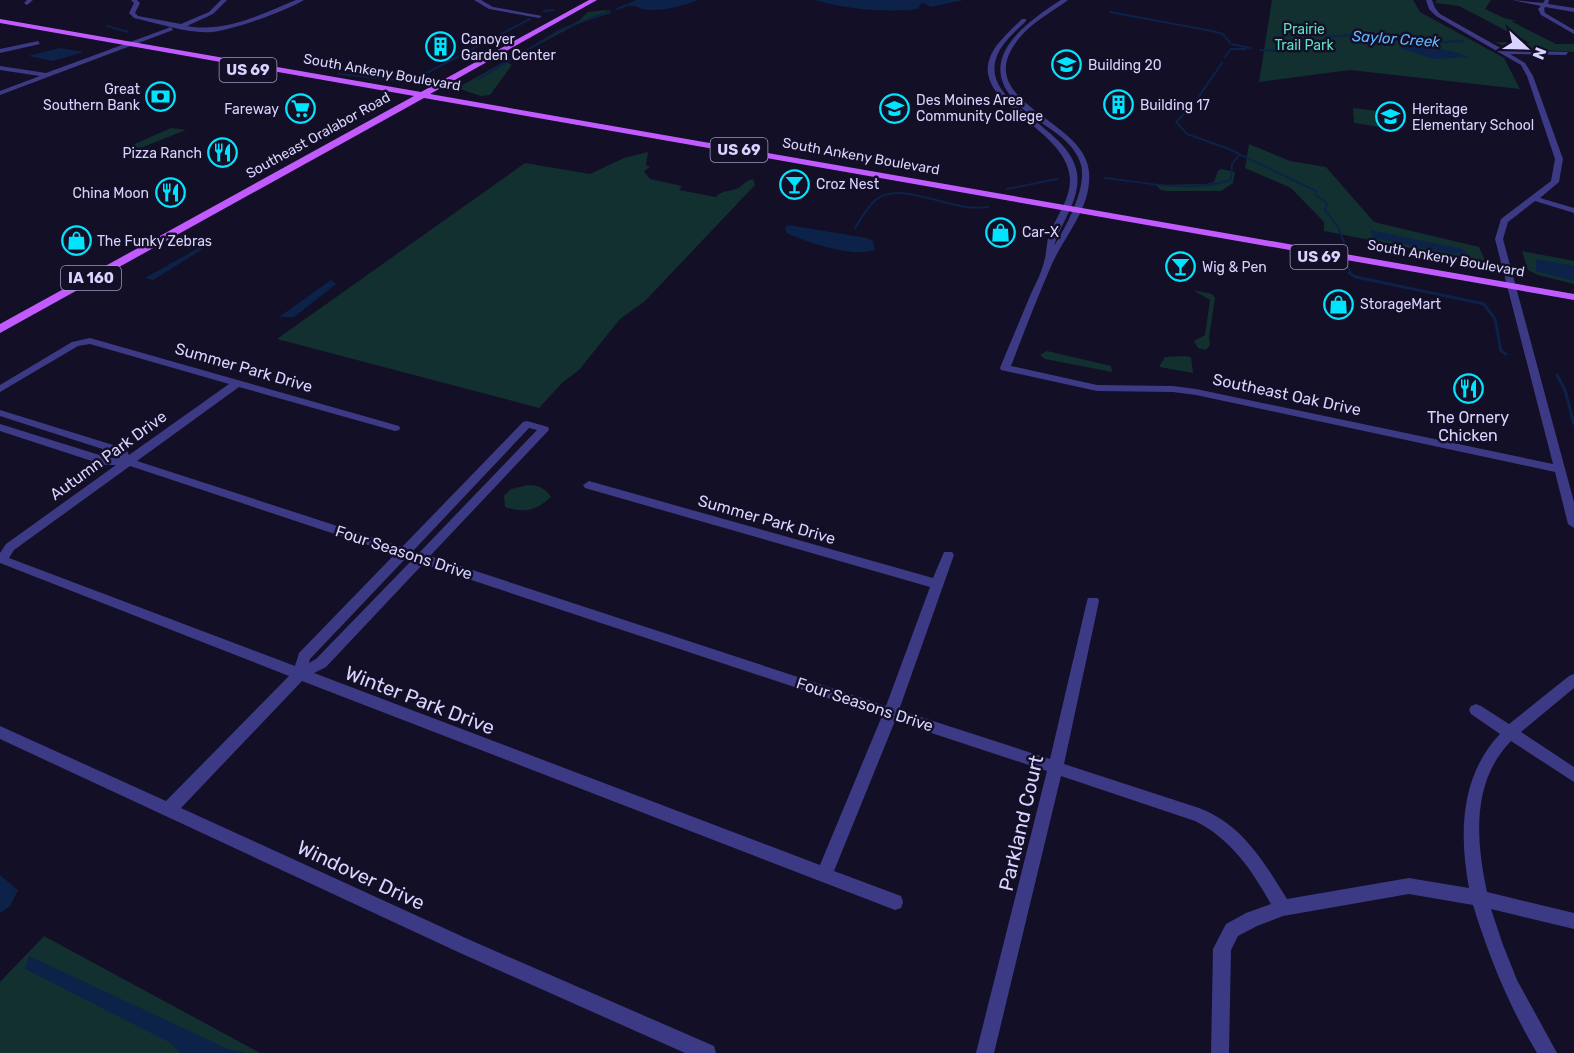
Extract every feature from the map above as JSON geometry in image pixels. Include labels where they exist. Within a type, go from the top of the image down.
[{"type":"main road","name":"IA 160","points":[[413,97],[542,19],[555,15],[582,0]]},
{"type":"main road","name":"IA 160","points":[[413,97],[441,85],[594,0]]},
{"type":"main road","name":"South Ankeny Boulevard","points":[[0,21],[413,97],[435,104],[765,157]]},
{"type":"main road","name":"South Ankeny Boulevard","points":[[0,26],[413,97],[444,98],[1070,211],[1574,297]]},
{"type":"main road","points":[[441,85],[439,91],[444,98]]},
{"type":"main road","name":"Southeast Oralabor Road","points":[[0,329],[232,198],[263,184],[392,112],[413,97]]},
{"type":"main road","name":"Southeast Oralabor Road","points":[[232,198],[252,184],[413,97]]},
{"type":"main road","points":[[392,112],[419,104],[435,104]]},
{"type":"main road","name":"South Ankeny Boulevard","points":[[1511,288],[1574,302]]},
{"type":"street","points":[[134,0],[136,3],[132,13],[136,16],[201,30],[226,28],[301,0]]},
{"type":"street","points":[[0,93],[181,26],[211,13],[224,0]]},
{"type":"street","points":[[477,0],[491,8],[542,19]]},
{"type":"street","points":[[1053,0],[1009,34],[994,52],[990,68],[995,85],[1003,98],[1049,134],[1065,152],[1074,180],[1070,211]]},
{"type":"street","points":[[1065,0],[1036,20],[1015,40],[1004,56],[1002,71],[1006,85],[1018,100],[1063,135],[1079,151],[1085,165],[1087,182],[1070,211]]},
{"type":"street","points":[[1429,0],[1432,9],[1438,15],[1504,52],[1527,70],[1559,159],[1555,182],[1536,198],[1512,213],[1500,229],[1499,239],[1574,524]]},
{"type":"street","points":[[1515,0],[1545,3],[1574,10]]},
{"type":"street","points":[[1545,3],[1541,9],[1548,19],[1574,32]]},
{"type":"street","points":[[0,51],[38,43]]},
{"type":"street","points":[[1504,52],[1574,54]]},
{"type":"street","points":[[0,68],[43,77]]},
{"type":"street","points":[[1536,198],[1574,211]]},
{"type":"street","name":"Southeast Oak Drive","points":[[1070,211],[1058,250],[1049,261],[1005,368],[1097,388],[1173,389],[1197,392],[1560,469]]},
{"type":"street","name":"Summer Park Drive","points":[[0,389],[84,341],[93,341],[394,428]]},
{"type":"street","name":"Autumn Park Drive","points":[[3,558],[10,547],[237,383]]},
{"type":"street","name":"Four Seasons Drive","points":[[0,412],[122,452],[127,461]]},
{"type":"street","points":[[1,428],[17,418]]},
{"type":"street","points":[[169,809],[299,675],[321,663],[544,429],[527,424],[304,657],[299,675]]},
{"type":"street","name":"Four Seasons Drive","points":[[1,428],[108,462],[127,461],[891,712],[1213,821],[1231,833],[1247,849],[1283,908]]},
{"type":"street","name":"Summer Park Drive","points":[[589,485],[937,584]]},
{"type":"street","points":[[824,875],[891,712],[948,555]]},
{"type":"street","name":"Winter Park Drive","points":[[3,558],[18,568],[895,902]]},
{"type":"street","name":"Parkland Court","points":[[985,1053],[1056,768],[1093,601]]},
{"type":"street","points":[[1548,1053],[1523,1011],[1496,952],[1478,898],[1471,844],[1472,809],[1489,759],[1511,733],[1574,680]]},
{"type":"street","points":[[1476,710],[1574,775]]},
{"type":"street","name":"Windover Drive","points":[[0,732],[454,941],[706,1053]]},
{"type":"street","points":[[1220,1053],[1222,949],[1232,930],[1252,919],[1283,908],[1409,886],[1430,887],[1574,921]]},
{"type":"green space","name":"Prairie Trail Park","points":[[1272,0],[1413,0],[1420,12],[1504,58],[1520,89],[1350,70],[1259,82]]},
{"type":"green space","points":[[1437,0],[1491,0],[1485,9],[1517,21],[1511,21],[1556,44],[1574,44],[1574,52],[1508,48],[1495,42],[1530,43],[1459,6],[1435,3]]},
{"type":"green space","points":[[606,10],[611,13],[581,22],[513,58],[508,63],[512,65],[490,95],[481,96],[457,88],[580,20],[588,12]]},
{"type":"green space","points":[[1353,108],[1386,112],[1387,128],[1354,123]]},
{"type":"green space","points":[[171,128],[186,130],[138,149],[128,147]]},
{"type":"green space","points":[[1249,144],[1290,161],[1326,167],[1374,222],[1479,247],[1486,263],[1324,231],[1324,222],[1291,188],[1245,168]]},
{"type":"green space","points":[[648,152],[646,165],[650,167],[644,171],[650,179],[682,186],[679,190],[716,197],[723,192],[739,188],[753,179],[755,185],[645,301],[620,319],[579,370],[563,382],[539,408],[277,339],[525,163],[590,174],[624,158]]},
{"type":"green space","points":[[1221,169],[1235,172],[1233,183],[1221,191],[1168,191],[1161,190],[1156,185],[1206,184],[1214,182]]},
{"type":"green space","points":[[1522,251],[1574,261],[1574,284],[1538,275],[1528,270]]},
{"type":"green space","points":[[1193,290],[1212,294],[1215,298],[1209,337],[1210,345],[1206,350],[1198,348],[1194,341],[1205,335],[1210,300]]},
{"type":"green space","points":[[1047,351],[1111,366],[1112,372],[1045,359],[1040,355]]},
{"type":"green space","points":[[1165,357],[1191,357],[1193,373],[1159,367]]},
{"type":"green space","points":[[528,485],[541,488],[551,497],[535,508],[518,510],[505,507],[504,496],[511,489]]},
{"type":"green space","points":[[44,936],[260,1053],[0,1053],[0,982]]},
{"type":"water","points":[[636,0],[699,0],[658,10],[632,6],[621,7]]},
{"type":"water","points":[[814,0],[964,0],[930,7],[922,2],[918,9],[892,11],[852,8]]},
{"type":"water","points":[[1415,45],[1448,50],[1468,57],[1433,59],[1400,48]]},
{"type":"water","points":[[60,48],[84,52],[53,61],[28,56]]},
{"type":"water","points":[[788,225],[867,238],[873,241],[875,249],[868,252],[845,251],[817,244],[787,233],[785,228]]},
{"type":"water","points":[[1370,230],[1463,249],[1468,253],[1454,254],[1374,238]]},
{"type":"water","points":[[202,246],[206,247],[153,280],[145,278]]},
{"type":"water","points":[[1536,259],[1574,266],[1574,281],[1536,271]]},
{"type":"water","points":[[331,280],[336,284],[294,317],[279,317]]},
{"type":"water","points":[[0,875],[18,890],[10,906],[0,913]]},
{"type":"water","points":[[29,956],[228,1049],[246,1053],[181,1053],[167,1041],[25,969]]},
{"type":"waterway","points":[[617,9],[628,5],[621,7]]},
{"type":"waterway","points":[[544,11],[553,10]]},
{"type":"waterway","points":[[477,80],[560,30],[610,11]]},
{"type":"waterway","name":"Saylor Creek","points":[[1110,12],[1212,31],[1223,34],[1231,44],[1251,48]]},
{"type":"waterway","points":[[417,78],[530,19]]},
{"type":"waterway","points":[[107,26],[128,32]]},
{"type":"waterway","name":"Saylor Creek","points":[[1260,50],[1278,51],[1315,46],[1327,37],[1351,35],[1401,40],[1410,38],[1424,43],[1463,41]]},
{"type":"waterway","points":[[1225,57],[1231,49],[1246,49]]},
{"type":"waterway","points":[[1193,105],[1222,63]]},
{"type":"waterway","points":[[339,74],[396,80]]},
{"type":"waterway","points":[[1191,107],[1176,122],[1187,134],[1229,149],[1316,191],[1316,195],[1327,203],[1325,210],[1338,227],[1345,245]]},
{"type":"waterway","points":[[1105,178],[1168,186],[1215,184],[1231,180],[1232,164],[1239,155]]},
{"type":"waterway","points":[[1007,189],[1057,179]]},
{"type":"waterway","points":[[855,228],[878,198],[893,193],[919,196],[961,206],[988,207]]},
{"type":"waterway","points":[[1348,267],[1351,274]]},
{"type":"waterway","points":[[1349,273],[1356,277],[1484,304],[1495,319],[1501,351],[1506,354]]},
{"type":"waterway","points":[[1557,375],[1565,390],[1574,424]]},
{"type":"place","name":"Canoyer Garden Center","points":[[440,47]]},
{"type":"place","name":"Building 20","points":[[1067,65]]},
{"type":"place","name":"Great Southern Bank","points":[[161,97]]},
{"type":"place","name":"Building 17","points":[[1119,105]]},
{"type":"place","name":"Des Moines Area Community College","points":[[895,108]]},
{"type":"place","name":"Fareway","points":[[300,109]]},
{"type":"place","name":"Heritage Elementary School","points":[[1391,117]]},
{"type":"place","name":"Pizza Ranch","points":[[223,153]]},
{"type":"place","name":"Croz Nest","points":[[795,184]]},
{"type":"place","name":"China Moon","points":[[170,193]]},
{"type":"place","name":"Car-X","points":[[1001,232]]},
{"type":"place","name":"The Funky Zebras","points":[[76,241]]},
{"type":"place","name":"Wig & Pen","points":[[1181,267]]},
{"type":"place","name":"StorageMart","points":[[1339,304]]},
{"type":"place","name":"The Ornery Chicken","points":[[1468,389]]}]
